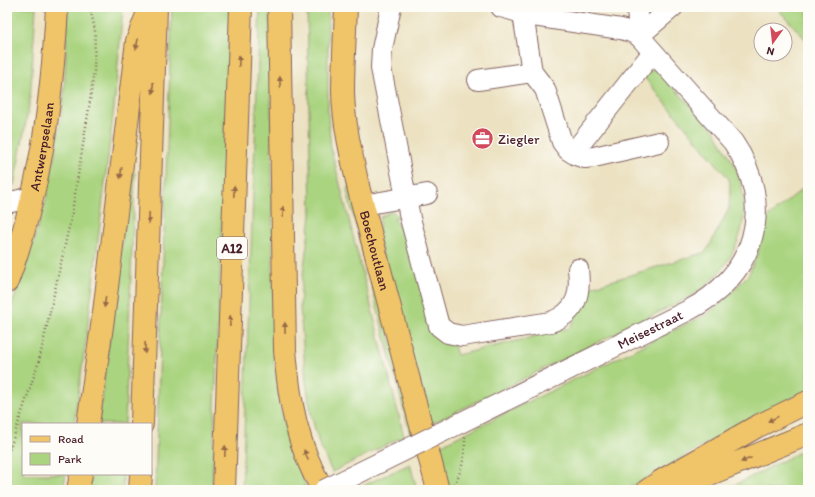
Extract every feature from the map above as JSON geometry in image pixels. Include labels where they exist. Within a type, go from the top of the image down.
[{"type":"main road","name":"Antwerpselaan","points":[[7,282],[16,256],[42,154],[50,99],[57,7]]},
{"type":"main road","points":[[88,423],[104,312],[137,41],[150,7]]},
{"type":"main road","points":[[142,423],[156,7]]},
{"type":"main road","name":"A12","points":[[224,490],[241,7]]},
{"type":"main road","points":[[279,7],[285,342],[287,375],[296,425],[304,450],[314,474],[324,490]]},
{"type":"main road","name":"Boechoutlaan","points":[[346,7],[343,93],[350,150],[363,205],[446,488]]},
{"type":"main road","points":[[648,490],[661,481],[756,427],[808,402]]},
{"type":"main road","points":[[680,490],[710,474],[808,434]]},
{"type":"main road","points":[[78,490],[81,475]]},
{"type":"main road","points":[[140,490],[141,475]]},
{"type":"street","points":[[391,7],[382,49],[381,68],[410,218],[439,326],[448,333],[462,336],[551,322],[559,319],[571,310],[578,297],[578,269]]},
{"type":"street","points":[[501,7],[533,16],[621,29],[639,36]]},
{"type":"street","points":[[637,7],[639,36]]},
{"type":"street","points":[[639,36],[674,7]]},
{"type":"street","points":[[523,14],[532,72],[545,89],[562,142],[568,150],[585,158],[659,142]]},
{"type":"street","name":"Meisestraat","points":[[324,490],[696,306],[716,293],[733,276],[743,259],[752,236],[756,199],[752,179],[742,156],[733,142],[639,36]]},
{"type":"street","points":[[573,153],[653,52]]},
{"type":"street","points":[[478,80],[532,72]]},
{"type":"street","points":[[363,205],[427,194]]},
{"type":"street","points":[[7,203],[32,197]]},
{"type":"path","points":[[7,457],[39,361],[71,218],[94,71],[95,30],[90,7]]},
{"type":"path","points":[[446,488],[463,464],[465,451],[458,424]]},
{"type":"green space","points":[[7,7],[36,7],[30,100],[14,185],[7,188]]},
{"type":"green space","points":[[68,7],[123,7],[114,107],[87,332],[74,423],[22,423],[22,475],[66,475],[63,490],[7,490],[7,319],[45,204],[56,149],[64,95]]},
{"type":"green space","points":[[172,7],[230,7],[212,490],[155,490]]},
{"type":"green space","points":[[260,7],[270,7],[274,362],[280,404],[289,445],[306,486],[297,490],[242,490]]},
{"type":"green space","points":[[307,7],[328,7],[328,115],[331,149],[404,436],[332,472],[319,443],[311,414],[306,381],[300,308],[301,289],[311,215]]},
{"type":"green space","points":[[776,7],[808,7],[808,42],[793,26],[793,22],[790,22]]},
{"type":"green space","points":[[653,69],[656,69],[715,131],[736,168],[743,192],[744,210],[742,227],[737,243],[729,258],[707,285],[692,296],[427,426],[379,241],[380,217],[392,211],[400,217],[394,218],[436,294],[457,355],[570,328],[591,287],[706,252],[729,209],[729,179],[643,76]]},
{"type":"green space","points":[[131,173],[135,173],[125,423],[98,423]]},
{"type":"green space","points":[[350,184],[415,432],[410,434],[347,191]]},
{"type":"green space","points":[[808,184],[808,390],[749,419],[626,490],[448,490],[435,448],[707,314],[724,301],[749,274],[758,252],[766,219]]},
{"type":"green space","points":[[808,448],[808,487],[793,490],[725,490]]},
{"type":"green space","points":[[410,464],[417,490],[354,490]]},
{"type":"green space","points":[[91,475],[123,475],[123,490],[89,490]]},
{"type":"place","name":"Ziegler","points":[[483,139]]}]
